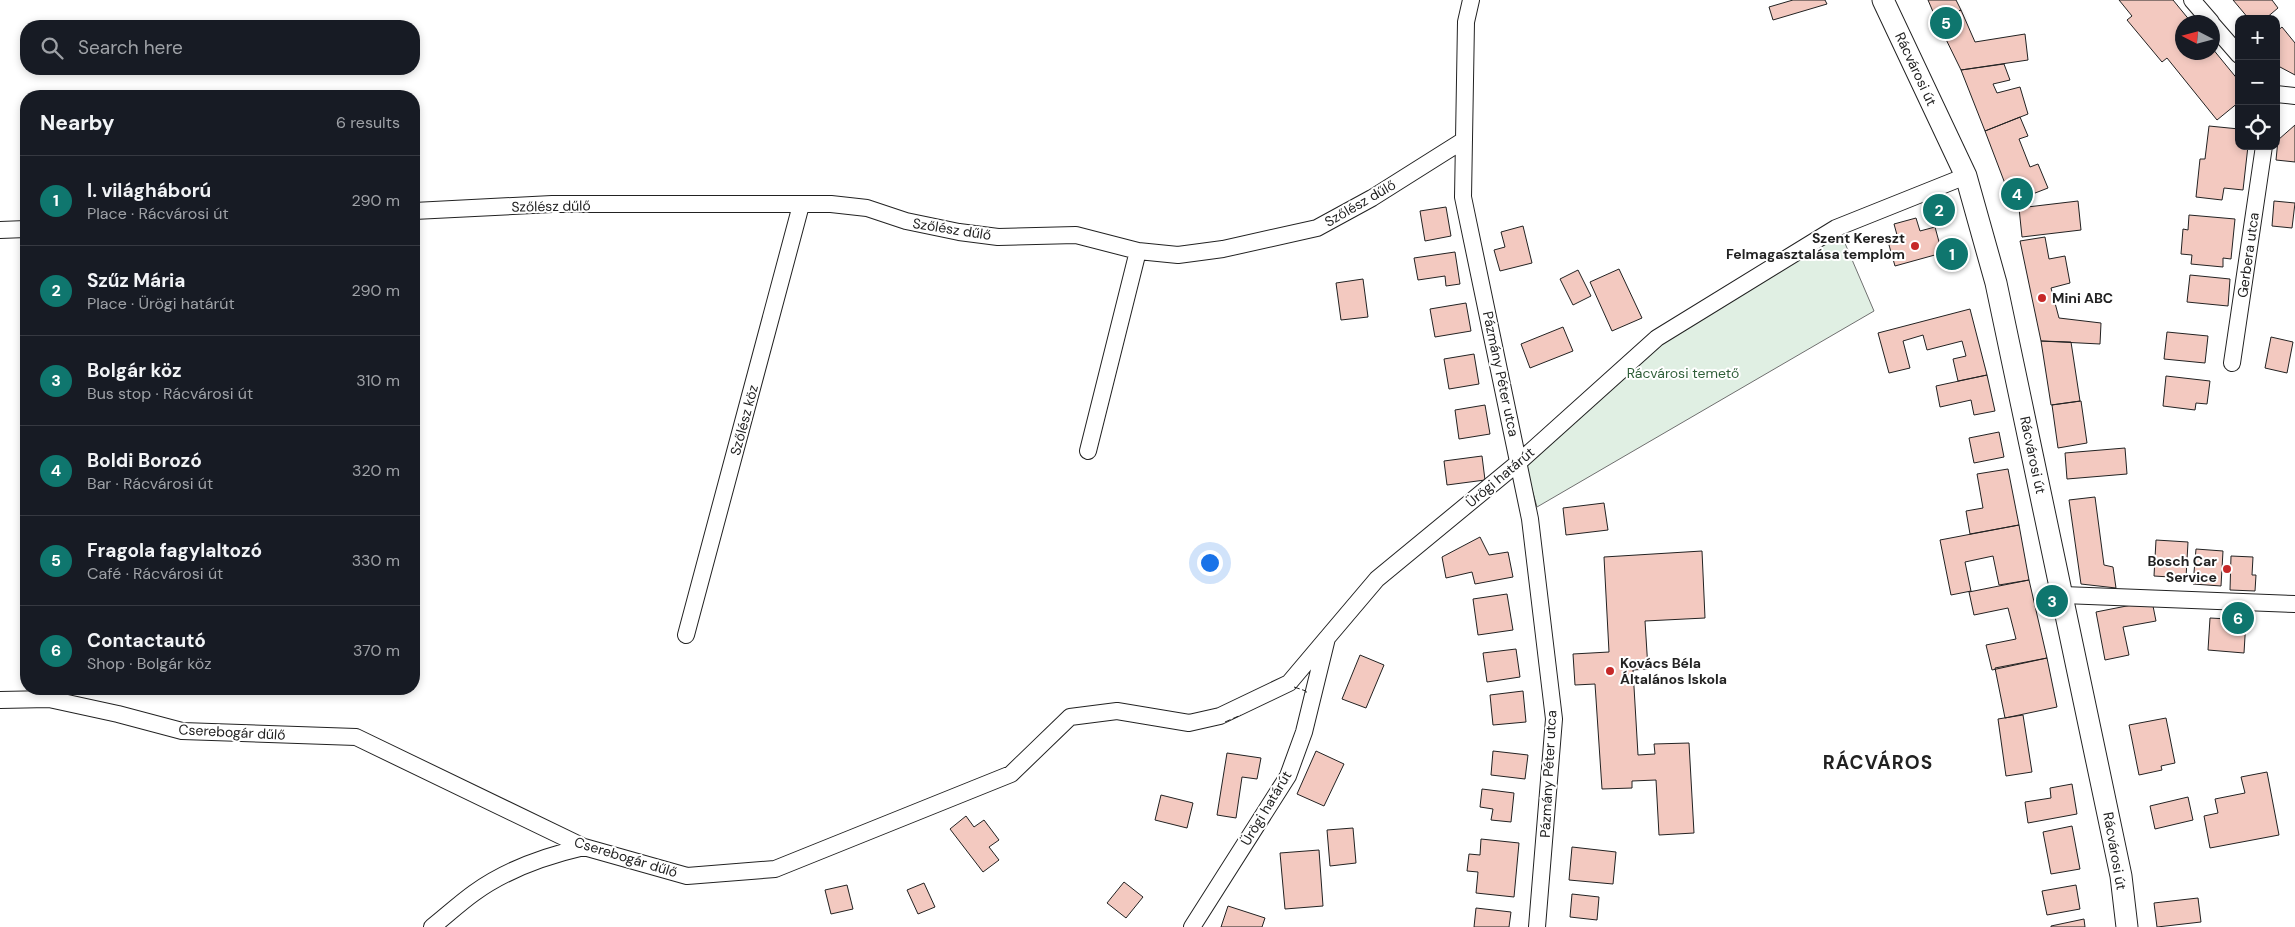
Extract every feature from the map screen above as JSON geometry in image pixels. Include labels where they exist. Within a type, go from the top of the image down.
[{"type":"street","name":"Pázmány Péter utca","points":[[1471,0],[1466,22],[1463,197],[1520,462],[1530,519],[1554,719],[1537,927]]},
{"type":"street","name":"Rácvárosi út","points":[[1883,0],[1966,176],[1996,283],[2121,876],[2127,927]]},
{"type":"street","points":[[2192,0],[2205,15]]},
{"type":"street","points":[[2220,32],[2235,50]]},
{"type":"street","points":[[2280,94],[2295,96]]},
{"type":"street","name":"Szőlész dűlő","points":[[420,211],[552,204],[831,204],[867,208],[906,221],[958,232],[998,237],[1076,236],[1138,251],[1178,256],[1223,249],[1317,228],[1372,198],[1464,140]]},
{"type":"street","name":"Gerbera utca","points":[[2232,363],[2263,150]]},
{"type":"street","name":"Ürögi határút","points":[[1192,927],[1288,776],[1304,732],[1327,638],[1377,579],[1520,462],[1657,338],[1836,228],[1966,176]]},
{"type":"street","name":"Szőlész köz","points":[[686,635],[801,205]]},
{"type":"street","points":[[0,230],[20,229]]},
{"type":"street","points":[[1088,451],[1138,251]]},
{"type":"street","points":[[2063,595],[2295,604]]},
{"type":"street","name":"Cserebogár dűlő","points":[[0,700],[50,699],[118,714],[182,732],[356,737],[584,847],[688,876],[775,869],[1011,774],[1070,717],[1118,711],[1189,723],[1220,716],[1289,683],[1327,638]]},
{"type":"street","points":[[432,927],[475,892],[518,867],[551,854],[584,847]]},
{"type":"green space","name":"Rácvárosi temető","points":[[1841,234],[1874,311],[1537,507],[1523,458],[1657,338]]},
{"type":"building","points":[[1793,0],[1825,0],[1827,4],[1773,20],[1769,7]]},
{"type":"building","points":[[1928,0],[1956,0],[1961,10],[1937,21]]},
{"type":"building","points":[[2119,0],[2173,0],[2185,15],[2175,15],[2175,60],[2220,60],[2220,58],[2235,76],[2235,105],[2217,120],[2167,58],[2162,62],[2127,20],[2132,16]]},
{"type":"building","points":[[2233,0],[2272,0],[2278,8],[2270,15],[2246,15]]},
{"type":"building","points":[[1961,10],[1975,42],[2025,34],[2028,60],[1961,70],[1937,21]]},
{"type":"building","points":[[2282,27],[2295,43],[2295,75],[2280,67],[2280,29]]},
{"type":"building","points":[[2004,64],[2010,80],[1993,84],[1997,93],[2020,87],[2028,114],[1985,131],[1961,70]]},
{"type":"building","points":[[2020,117],[2028,136],[2019,139],[2030,167],[2038,164],[2048,188],[2012,202],[1985,131]]},
{"type":"building","points":[[2295,125],[2295,162],[2276,160],[2277,150],[2280,150],[2280,138]]},
{"type":"building","points":[[2209,126],[2235,129],[2235,150],[2248,150],[2243,190],[2224,188],[2222,200],[2196,197],[2200,159],[2205,159]]},
{"type":"building","points":[[2078,201],[2081,230],[2022,237],[2019,208]]},
{"type":"building","points":[[2274,201],[2295,203],[2292,228],[2272,226]]},
{"type":"building","points":[[1446,207],[1451,236],[1425,241],[1420,211]]},
{"type":"building","points":[[2189,215],[2235,219],[2231,259],[2223,258],[2223,267],[2191,264],[2192,255],[2181,254],[2183,229],[2188,230]]},
{"type":"building","name":"Szent Kereszt Felmagasztalása templom","points":[[1916,218],[1920,231],[1935,227],[1942,253],[1895,266],[1887,238],[1897,235],[1894,224]]},
{"type":"building","points":[[1523,226],[1532,263],[1500,271],[1494,250],[1505,247],[1501,232]]},
{"type":"building","points":[[2045,237],[2049,259],[2065,256],[2070,283],[2051,288],[2059,318],[2101,323],[2100,344],[2041,341],[2020,241]]},
{"type":"building","points":[[1455,252],[1460,284],[1446,286],[1445,276],[1418,280],[1414,258]]},
{"type":"building","points":[[1619,269],[1642,318],[1612,331],[1590,282]]},
{"type":"building","points":[[1578,270],[1591,296],[1573,305],[1560,279]]},
{"type":"building","points":[[2190,275],[2230,279],[2228,306],[2187,302]]},
{"type":"building","points":[[1363,279],[1368,317],[1341,320],[1336,283]]},
{"type":"building","points":[[1466,303],[1471,331],[1435,337],[1430,309]]},
{"type":"building","points":[[1970,309],[1987,375],[1958,381],[1953,359],[1966,356],[1962,341],[1927,350],[1923,335],[1903,341],[1910,368],[1889,373],[1878,333]]},
{"type":"building","points":[[1563,327],[1573,351],[1530,368],[1521,344]]},
{"type":"building","points":[[2167,332],[2208,336],[2205,363],[2164,359]]},
{"type":"building","points":[[2271,337],[2293,342],[2287,373],[2265,368]]},
{"type":"building","points":[[2041,341],[2071,342],[2080,401],[2051,405]]},
{"type":"building","points":[[1474,354],[1479,384],[1449,389],[1444,359]]},
{"type":"building","points":[[1987,375],[1995,411],[1974,415],[1971,400],[1940,407],[1936,386]]},
{"type":"building","points":[[2166,376],[2210,381],[2207,404],[2196,403],[2195,410],[2163,406]]},
{"type":"building","points":[[2081,401],[2087,443],[2058,448],[2052,405]]},
{"type":"building","points":[[1485,405],[1490,434],[1459,439],[1455,410]]},
{"type":"building","points":[[1999,432],[2004,457],[1974,463],[1969,438]]},
{"type":"building","points":[[2125,448],[2127,474],[2067,479],[2065,453]]},
{"type":"building","points":[[1482,456],[1485,480],[1447,485],[1444,461]]},
{"type":"building","points":[[2008,469],[2019,525],[1970,534],[1966,511],[1983,508],[1977,474]]},
{"type":"building","points":[[2095,497],[2104,565],[2113,567],[2116,588],[2081,584],[2069,500]]},
{"type":"building","points":[[1604,503],[1608,530],[1566,535],[1563,508]]},
{"type":"building","points":[[2019,525],[2029,580],[1999,585],[1993,556],[1965,562],[1971,591],[1951,595],[1940,540]]},
{"type":"building","points":[[1480,537],[1489,555],[1508,552],[1513,577],[1475,584],[1472,572],[1446,578],[1442,557]]},
{"type":"building","points":[[2156,540],[2188,542],[2186,578],[2154,576]]},
{"type":"building","points":[[2196,549],[2223,551],[2221,586],[2193,584]]},
{"type":"building","points":[[1702,551],[1705,618],[1645,621],[1648,669],[1633,670],[1638,755],[1655,754],[1654,744],[1689,743],[1694,833],[1659,835],[1656,780],[1632,781],[1632,788],[1602,789],[1595,684],[1575,685],[1573,654],[1609,652],[1604,557]]},
{"type":"building","points":[[2231,556],[2253,557],[2252,575],[2256,575],[2255,591],[2230,590]]},
{"type":"building","points":[[2029,580],[2047,658],[1992,670],[1986,645],[2016,639],[2008,608],[1974,615],[1969,592]]},
{"type":"building","points":[[1507,594],[1513,630],[1478,635],[1473,599]]},
{"type":"building","points":[[2152,601],[2156,621],[2123,627],[2129,655],[2105,660],[2096,612]]},
{"type":"building","points":[[2210,618],[2246,620],[2244,653],[2208,650]]},
{"type":"building","points":[[1516,649],[1520,677],[1487,682],[1483,653]]},
{"type":"building","points":[[1360,655],[1384,665],[1366,708],[1342,699]]},
{"type":"building","points":[[2047,658],[2057,707],[2005,718],[1995,668]]},
{"type":"building","points":[[1523,691],[1526,722],[1493,725],[1490,695]]},
{"type":"building","points":[[2023,715],[2032,772],[2006,776],[1998,719]]},
{"type":"building","points":[[2166,718],[2175,763],[2161,766],[2162,770],[2139,775],[2129,725]]},
{"type":"building","points":[[1316,751],[1344,764],[1324,806],[1297,794]]},
{"type":"building","points":[[1493,751],[1528,755],[1525,779],[1491,775]]},
{"type":"building","points":[[1227,753],[1261,758],[1257,779],[1242,777],[1236,818],[1217,815]]},
{"type":"building","points":[[2267,772],[2279,835],[2210,848],[2204,816],[2218,813],[2215,799],[2245,793],[2241,777]]},
{"type":"building","points":[[2072,784],[2077,814],[2028,823],[2025,802],[2051,798],[2050,788]]},
{"type":"building","points":[[1482,789],[1514,793],[1511,822],[1491,820],[1493,809],[1480,807]]},
{"type":"building","points":[[1161,795],[1193,803],[1187,828],[1155,820]]},
{"type":"building","points":[[2188,797],[2193,820],[2155,829],[2150,806]]},
{"type":"building","points":[[966,816],[974,827],[984,820],[999,840],[989,847],[999,860],[983,872],[950,829]]},
{"type":"building","points":[[2072,826],[2080,869],[2051,874],[2043,832]]},
{"type":"building","points":[[1353,828],[1356,863],[1330,866],[1327,830]]},
{"type":"building","points":[[1481,839],[1519,843],[1514,897],[1476,893],[1478,872],[1467,871],[1469,854],[1480,855]]},
{"type":"building","points":[[1572,847],[1616,852],[1613,884],[1569,880]]},
{"type":"building","points":[[1319,850],[1323,906],[1285,909],[1280,853]]},
{"type":"building","points":[[1124,882],[1143,897],[1126,918],[1107,903]]},
{"type":"building","points":[[924,883],[935,907],[918,914],[907,890]]},
{"type":"building","points":[[847,885],[853,909],[831,914],[825,890]]},
{"type":"building","points":[[2076,885],[2080,909],[2047,915],[2042,891]]},
{"type":"building","points":[[1572,894],[1599,897],[1597,920],[1570,917]]},
{"type":"building","points":[[2198,898],[2201,922],[2157,927],[2154,903]]},
{"type":"building","points":[[1228,906],[1265,918],[1262,927],[1221,927]]},
{"type":"building","points":[[1476,908],[1511,912],[1509,927],[1474,927]]},
{"type":"building","points":[[2084,919],[2085,927],[2051,927],[2051,926]]},
{"type":"fence","points":[[1294,687],[1306,691],[1306,695]]},
{"type":"fence","points":[[1225,722],[1241,715]]},
{"type":"place","name":"Fragola fagylaltozó","points":[[1946,23]]},
{"type":"place","name":"Boldi Borozó","points":[[2017,194]]},
{"type":"place","name":"Szűz Mária","points":[[1939,210]]},
{"type":"place","name":"Szent Kereszt Felmagasztalása templom","points":[[1915,246]]},
{"type":"place","name":"I. világháború","points":[[1952,254]]},
{"type":"place","name":"Mini ABC","points":[[2042,298]]},
{"type":"place","name":"Bosch Car Service","points":[[2227,569]]},
{"type":"place","name":"Bolgár köz","points":[[2052,601]]},
{"type":"place","name":"Contactautó","points":[[2238,618]]},
{"type":"place","name":"Kovács Béla Általános Iskola","points":[[1610,671]]},
{"type":"district","name":"RÁCVÁROS","points":[[1878,762]]}]
